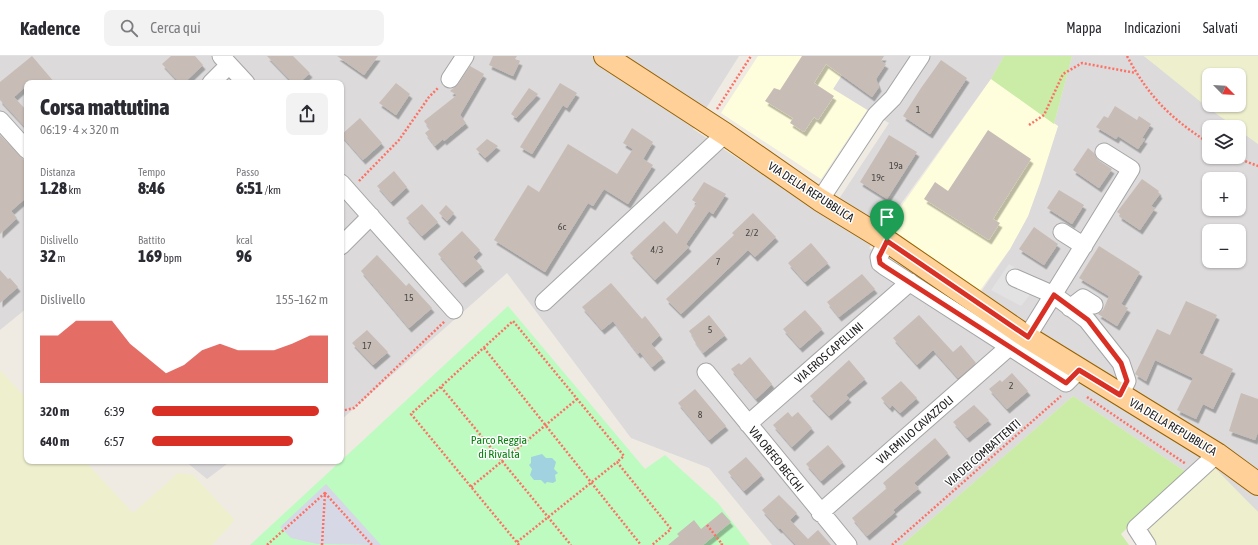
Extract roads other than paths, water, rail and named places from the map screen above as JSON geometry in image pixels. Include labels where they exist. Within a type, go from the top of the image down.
[{"type":"main road","name":"VIA DELLA REPUBBLICA","points":[[605,56],[725,134],[820,200],[887,241],[1018,342],[1123,388],[1258,484]]},
{"type":"street","points":[[450,79],[464,56]]},
{"type":"street","points":[[820,200],[876,115],[893,98],[921,56]]},
{"type":"street","points":[[213,80],[225,60],[243,80]]},
{"type":"street","points":[[0,120],[24,147]]},
{"type":"street","points":[[544,302],[725,134]]},
{"type":"street","name":"VIA EMILIO CAVAZZOLI","points":[[820,513],[1018,342],[1054,295],[1131,169],[1104,152]]},
{"type":"street","points":[[345,187],[454,310]]},
{"type":"street","points":[[344,243],[371,216]]},
{"type":"street","points":[[1062,232],[1084,246]]},
{"type":"street","points":[[887,241],[879,257],[880,263],[910,282],[1018,342]]},
{"type":"street","points":[[1015,278],[1054,295],[1088,320],[1121,363],[1123,388]]},
{"type":"street","name":"VIA EROS CAPELLINI","points":[[748,424],[910,282]]},
{"type":"street","points":[[1070,308],[1083,298],[1094,305]]},
{"type":"street","name":"VIA ORFEO BECCHI","points":[[706,372],[820,513],[848,545]]},
{"type":"street","points":[[1146,545],[1136,528],[1217,454]]},
{"type":"water","points":[[542,454],[546,458],[552,458],[556,462],[554,469],[558,473],[555,475],[556,481],[553,483],[547,482],[545,484],[541,480],[534,480],[530,475],[532,469],[529,465],[531,463],[531,457]]},
{"type":"park label","name":"Parco Reggia di Rivalta","points":[[499,447]]}]
